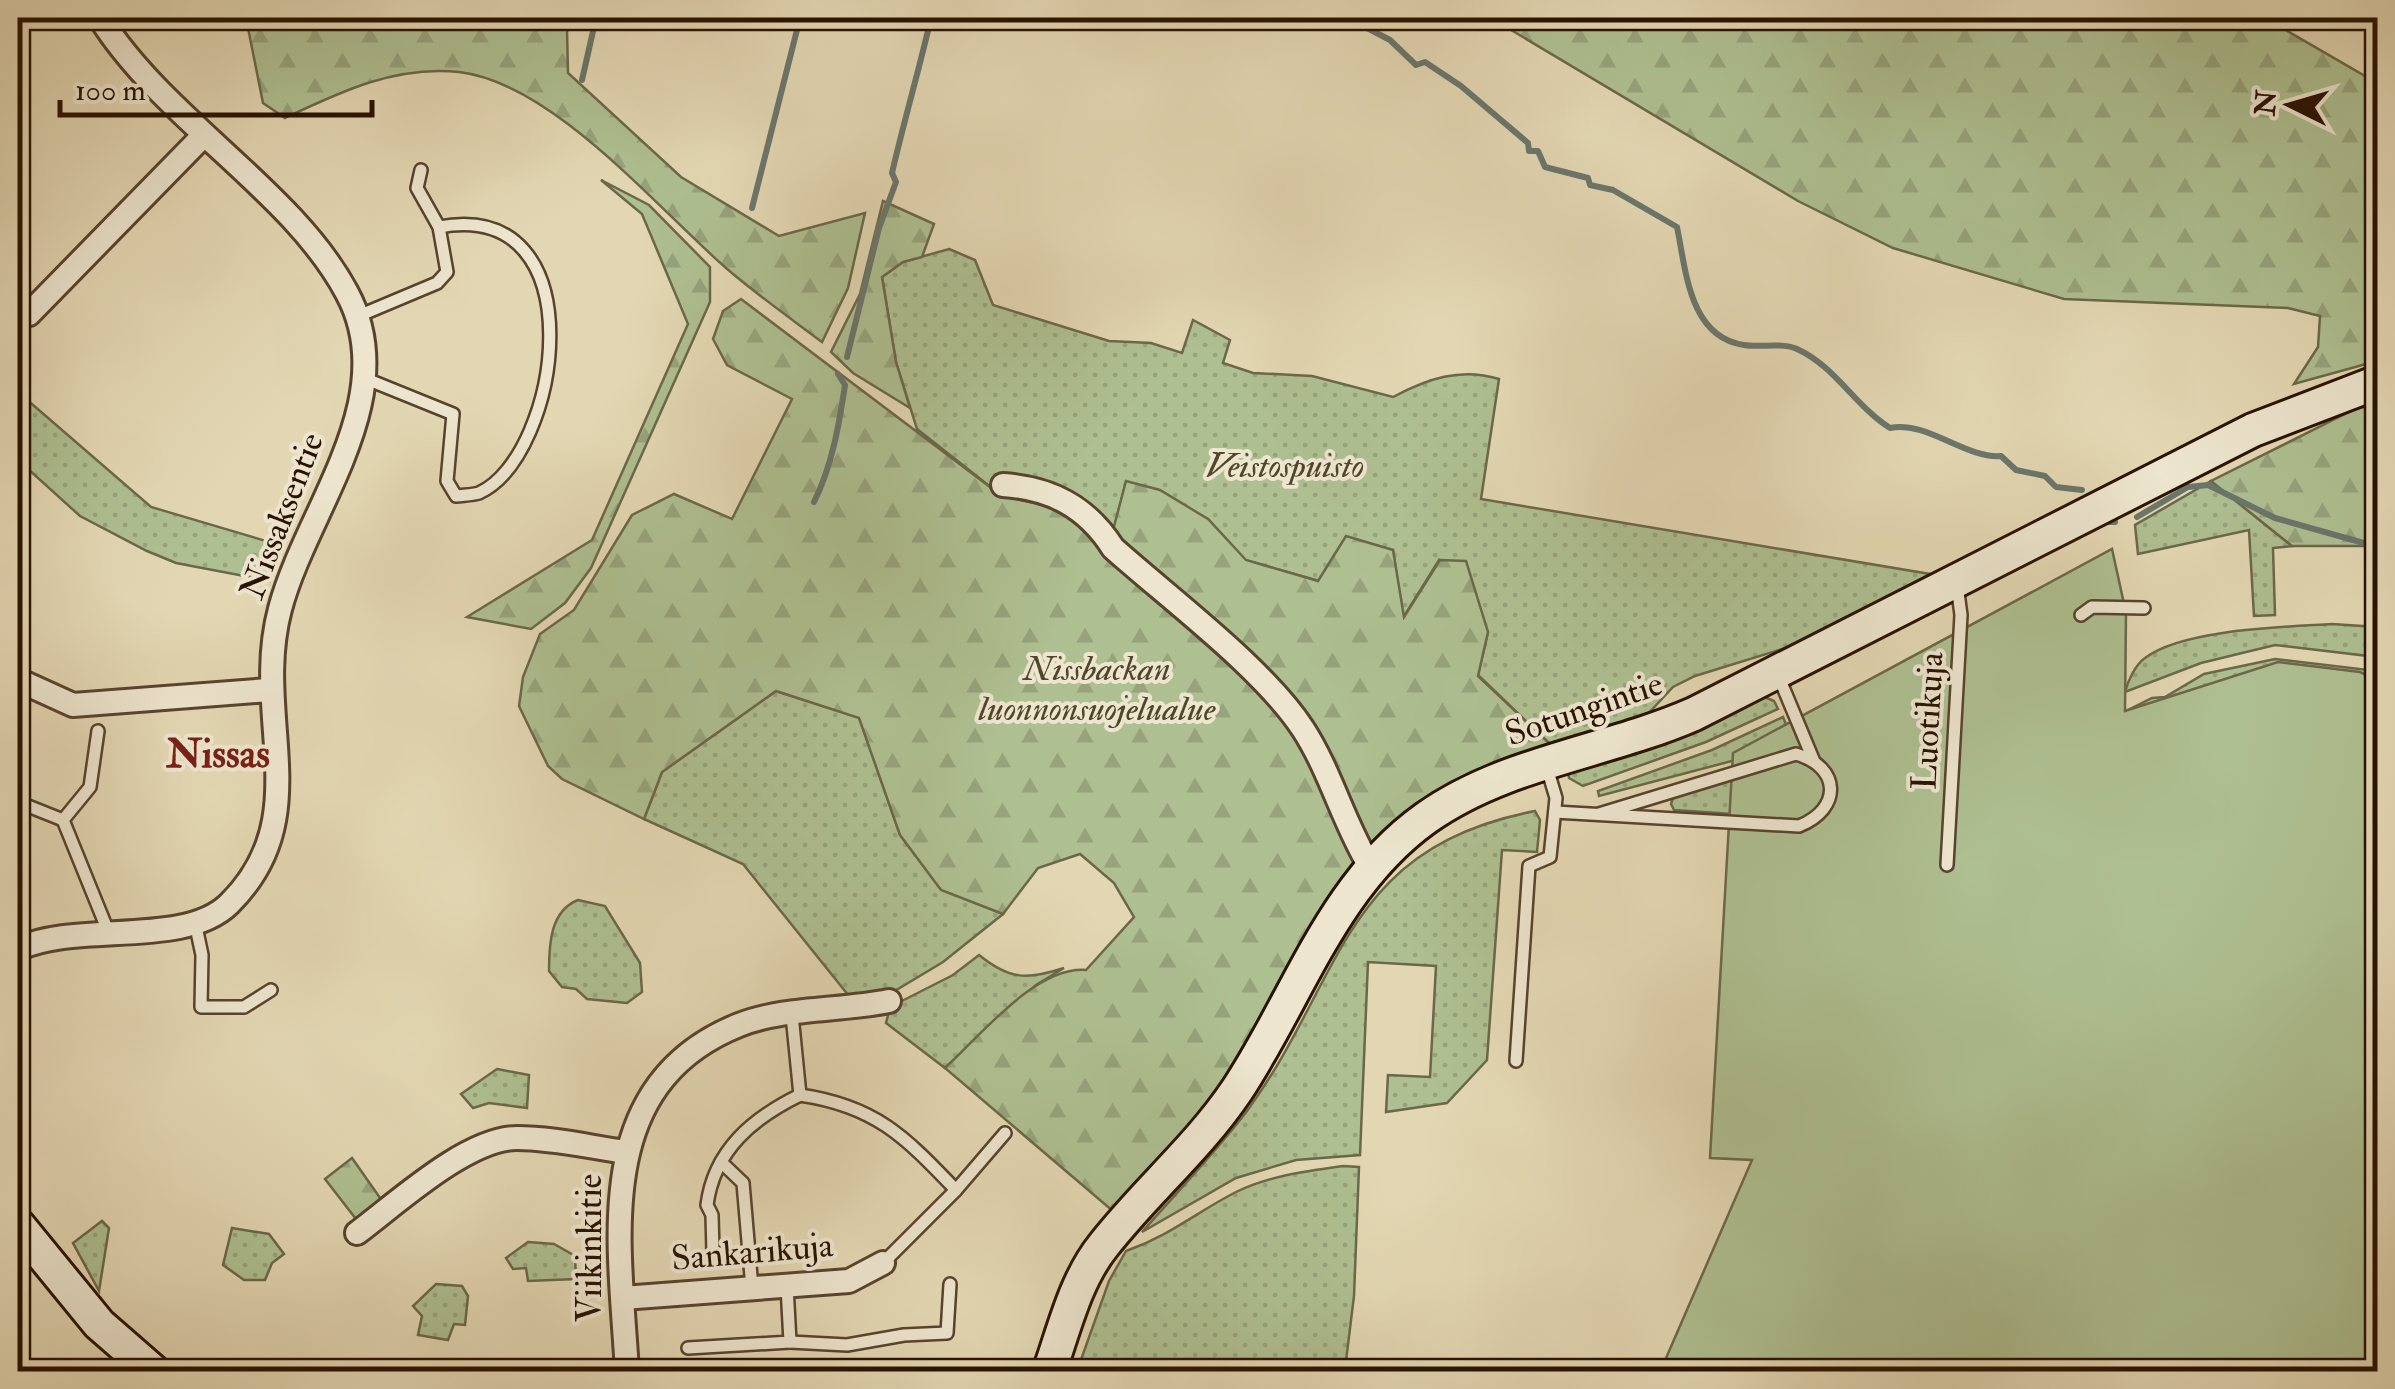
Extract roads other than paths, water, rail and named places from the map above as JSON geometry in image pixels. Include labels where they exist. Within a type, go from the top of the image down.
[{"type":"street","name":"Nissaksentie","points":[[18,949],[54,935],[195,922],[224,908],[246,886],[265,857],[276,828],[279,782],[269,690],[280,609],[351,432],[364,378],[356,316],[349,295],[329,266],[292,222],[117,44],[100,18]]},
{"type":"street","points":[[29,314],[204,136]]},
{"type":"street","name":"Sotungintie","points":[[1050,1372],[1080,1286],[1101,1248],[1189,1153],[1237,1090],[1330,926],[1371,868],[1404,835],[1446,806],[1545,764],[1654,730],[1778,674],[2253,430],[2378,382]]},
{"type":"street","points":[[1003,485],[1035,487],[1062,498],[1098,524],[1113,548],[1278,694],[1306,732],[1348,831],[1371,868]]},
{"type":"street","points":[[18,680],[73,705],[269,690]]},
{"type":"street","name":"Viikinkitie","points":[[627,1372],[619,1184],[626,1152],[643,1110],[669,1073],[692,1052],[740,1025],[889,1002]]},
{"type":"street","points":[[357,1233],[460,1158],[498,1140],[517,1138],[626,1152]]},
{"type":"street","points":[[18,1206],[80,1303]]},
{"type":"street","points":[[18,1224],[80,1303],[121,1346],[154,1372]]},
{"type":"street","name":"Sankarikuja","points":[[623,1298],[849,1281],[883,1263]]},
{"type":"lane","points":[[356,316],[437,283],[447,272],[439,227],[417,188],[421,170]]},
{"type":"lane","points":[[364,378],[452,414],[447,482],[456,496],[480,492],[506,469],[544,403],[547,287],[538,264],[496,229],[466,222],[439,227]]},
{"type":"lane","name":"Luotikuja","points":[[1947,865],[1961,615],[1956,581]]},
{"type":"lane","points":[[2081,616],[2092,607],[2144,608]]},
{"type":"lane","points":[[1778,674],[1813,759]]},
{"type":"lane","points":[[63,820],[90,787],[98,731]]},
{"type":"lane","points":[[1555,812],[1799,826],[1816,819],[1828,804],[1826,770],[1813,759],[1796,754],[1599,814]]},
{"type":"lane","points":[[1516,1061],[1530,866],[1550,857],[1555,812],[1545,764]]},
{"type":"lane","points":[[18,802],[63,820],[108,931]]},
{"type":"lane","points":[[195,922],[202,955],[202,1008],[244,1007],[272,990]]},
{"type":"lane","points":[[792,1015],[800,1094]]},
{"type":"lane","points":[[712,1253],[712,1215],[706,1205],[721,1162],[743,1130],[800,1094],[862,1109],[894,1128],[956,1190]]},
{"type":"lane","points":[[883,1263],[956,1190],[1005,1133]]},
{"type":"lane","points":[[721,1162],[743,1183],[752,1288]]},
{"type":"lane","points":[[688,1348],[790,1342],[847,1345],[904,1334],[947,1333],[950,1284]]},
{"type":"lane","points":[[787,1286],[790,1342]]},
{"type":"waterway","points":[[582,80],[596,18]]},
{"type":"waterway","points":[[752,208],[800,18]]},
{"type":"waterway","points":[[847,357],[879,228],[896,182],[892,173],[931,18]]},
{"type":"waterway","points":[[1348,18],[1390,40],[1416,65],[1425,62],[1461,86],[1528,143],[1529,151],[1538,151],[1545,167],[1588,178],[1590,185],[1613,190],[1677,227],[1693,299],[1712,329],[1726,339],[1744,345],[1797,349],[1823,365],[1890,428],[1918,429],[1974,452],[2001,456],[2016,470],[2045,476],[2056,487],[2082,490]]},
{"type":"waterway","points":[[814,502],[830,460],[840,415],[845,385],[838,374]]},
{"type":"waterway","points":[[2137,517],[2188,487],[2208,485],[2275,518],[2378,547]]},
{"type":"waterway","points":[[2104,522],[2115,522]]},
{"type":"district","name":"Nissas","points":[[218,754]]},
{"type":"park label","name":"Veistospuisto","points":[[1285,466]]},
{"type":"park label","name":"Nissbackan luonnonsuojelualue","points":[[1097,689]]}]
